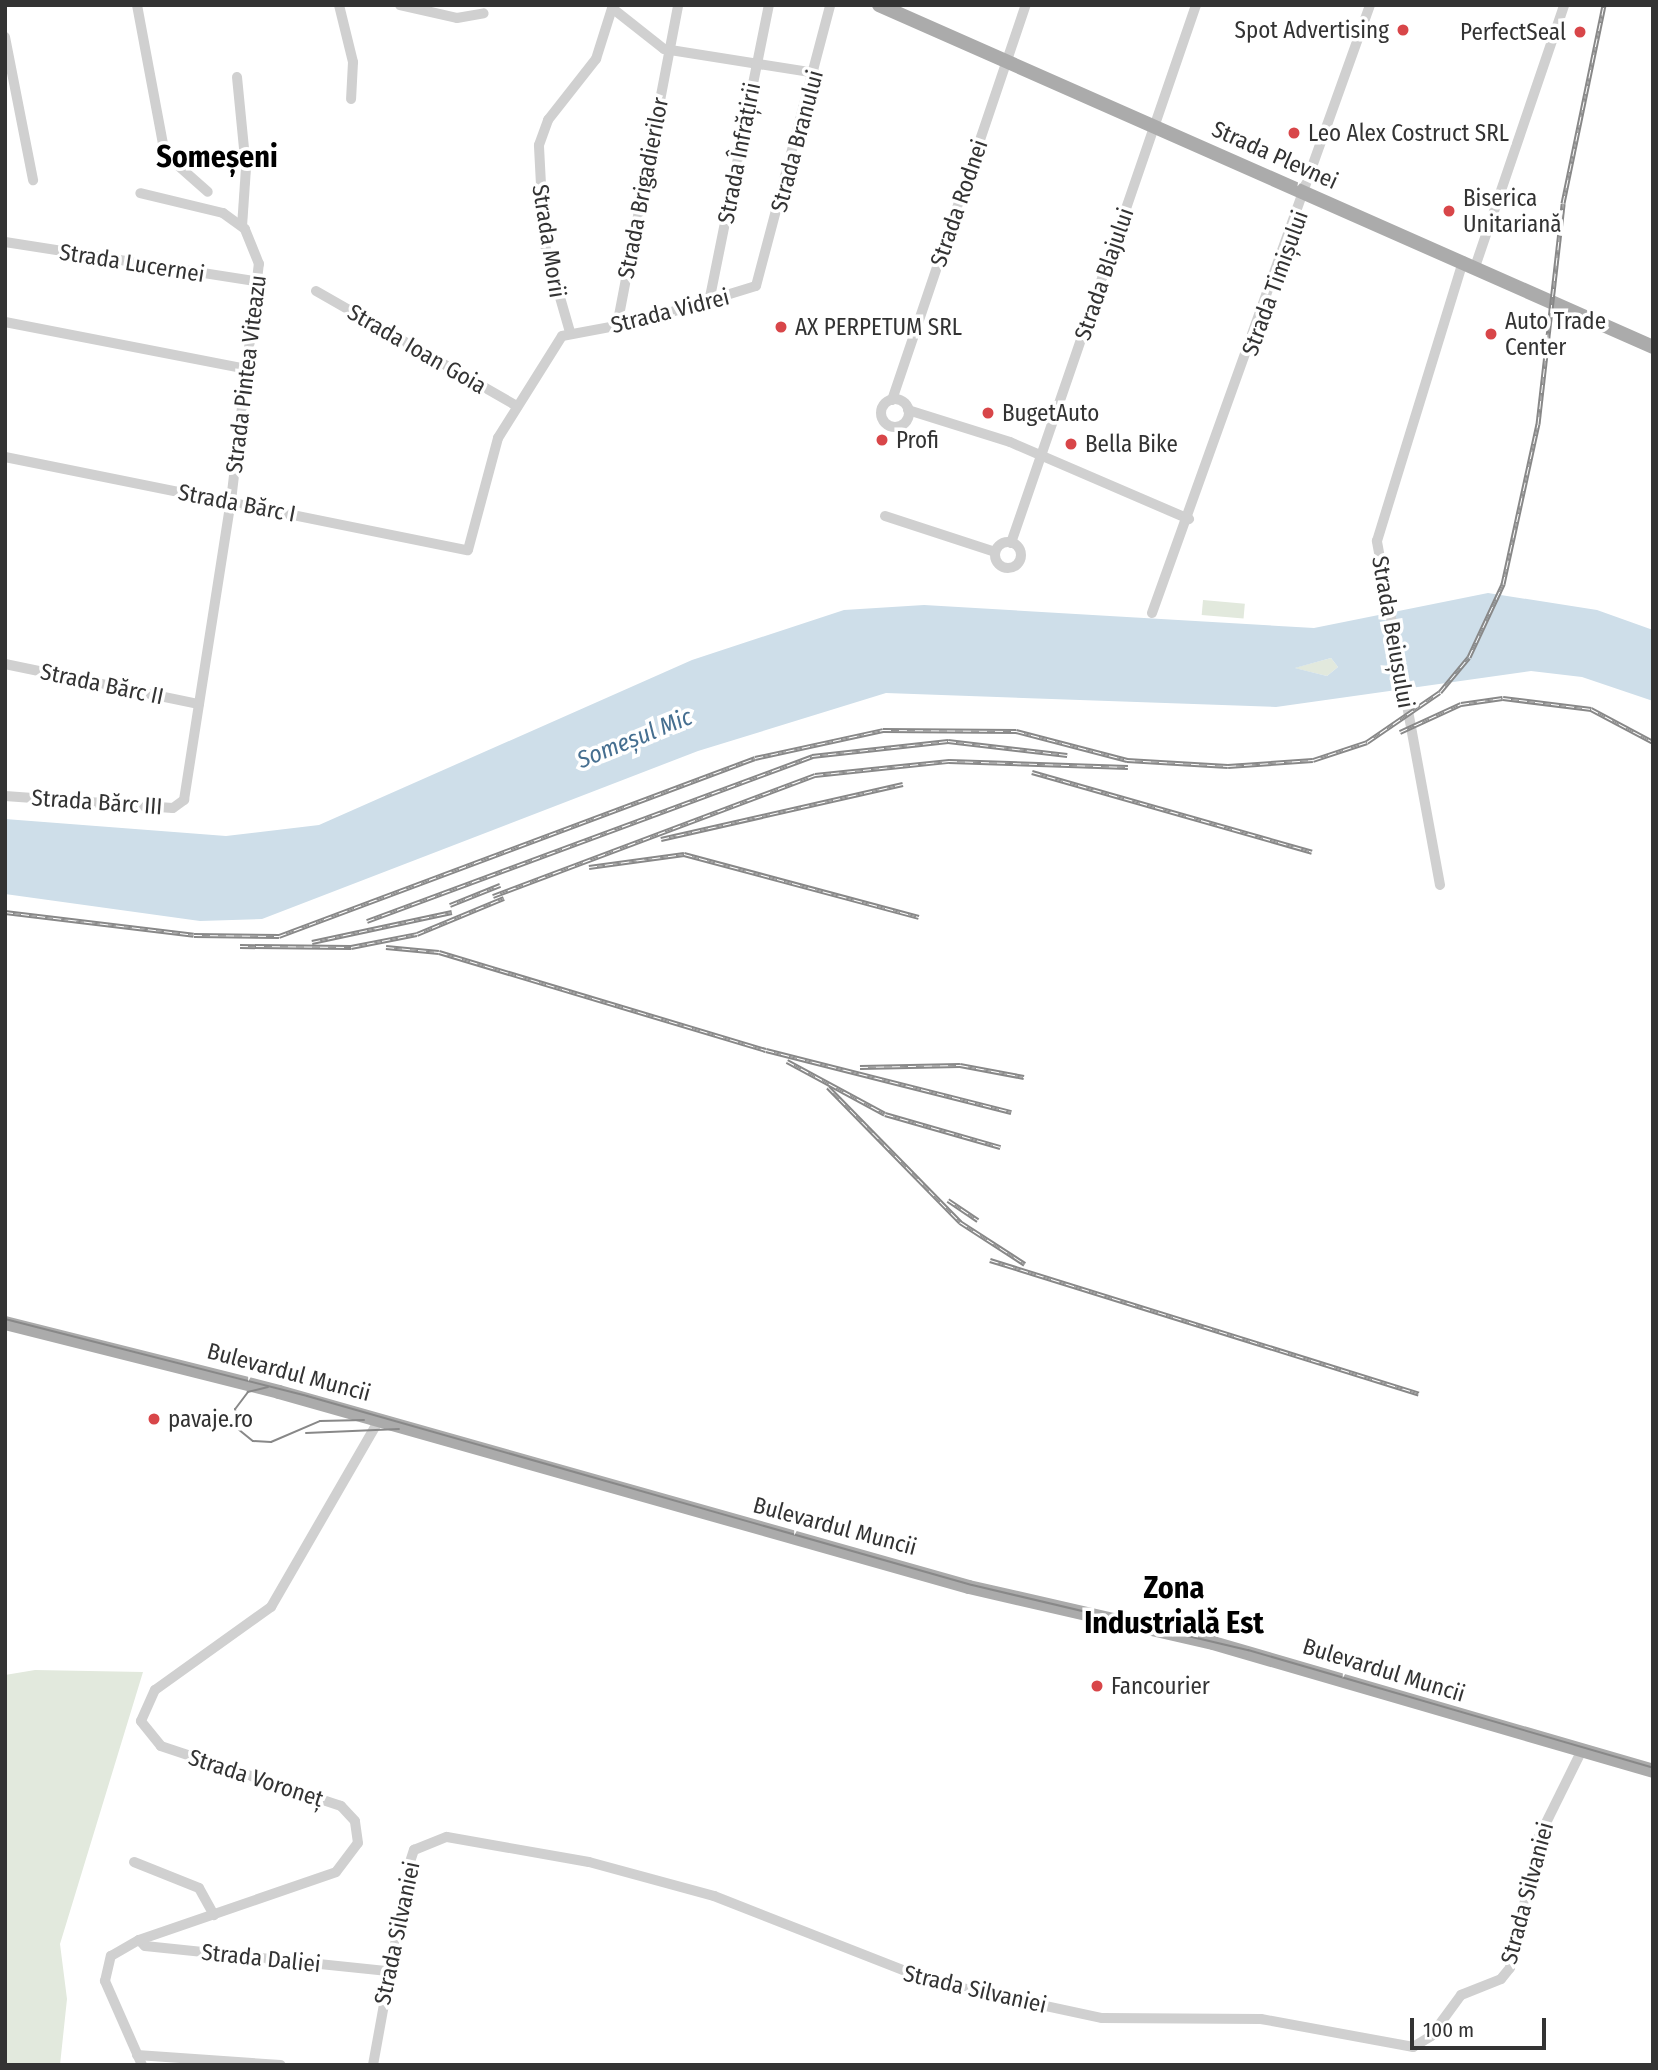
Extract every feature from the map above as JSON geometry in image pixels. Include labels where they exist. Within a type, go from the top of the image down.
[{"type":"main road","name":"Strada Plevnei","points":[[879,5],[1653,347]]},
{"type":"main road","name":"Bulevardul Muncii","points":[[5,1323],[379,1420],[968,1587],[1213,1643],[1653,1771]]},
{"type":"street","points":[[137,5],[165,154],[208,192]]},
{"type":"street","points":[[339,5],[353,62],[351,99]]},
{"type":"street","points":[[400,5],[457,18],[484,13]]},
{"type":"street","name":"Strada Brigadierilor","points":[[617,326],[678,5]]},
{"type":"street","name":"Strada Înfrățirii","points":[[709,302],[769,5]]},
{"type":"street","name":"Strada Branului","points":[[760,275],[815,74],[830,5]]},
{"type":"street","name":"Strada Rodnei","points":[[908,410],[903,424],[889,425],[881,412],[892,400],[1026,5]]},
{"type":"street","name":"Strada Blajului","points":[[885,516],[995,552],[999,566],[1014,567],[1020,552],[1011,543],[1196,5]]},
{"type":"street","name":"Strada Timișului","points":[[1152,613],[1307,194],[1370,5]]},
{"type":"street","name":"Strada Beiușului","points":[[1440,885],[1377,565],[1384,509],[1469,264],[1564,5]]},
{"type":"street","points":[[612,6],[669,51],[815,74]]},
{"type":"street","name":"Strada Morii","points":[[570,332],[544,242],[539,145],[548,120],[596,58],[612,6]]},
{"type":"street","points":[[5,37],[33,180]]},
{"type":"street","points":[[140,193],[210,207],[242,226],[246,168],[237,77]]},
{"type":"street","name":"Strada Pintea Viteazu","points":[[184,800],[231,501],[259,282],[256,252],[242,226]]},
{"type":"street","name":"Strada Lucernei","points":[[5,242],[259,282]]},
{"type":"street","name":"Strada Vidrei","points":[[570,332],[617,326],[752,290],[760,275]]},
{"type":"street","name":"Strada Ioan Goia","points":[[316,291],[517,406]]},
{"type":"street","points":[[5,322],[247,369]]},
{"type":"street","points":[[517,406],[558,340],[570,332]]},
{"type":"street","points":[[892,400],[908,410],[1041,454],[1189,519]]},
{"type":"street","name":"Strada Bărc I","points":[[5,457],[468,550],[493,450],[517,406]]},
{"type":"street","points":[[995,552],[1011,543]]},
{"type":"street","name":"Strada Bărc II","points":[[5,664],[200,704]]},
{"type":"street","name":"Strada Bărc III","points":[[5,796],[173,808],[184,800]]},
{"type":"street","name":"Strada Voroneț","points":[[140,2060],[105,1981],[111,1956],[139,1940],[336,1872],[358,1843],[355,1821],[332,1802],[161,1746],[143,1731],[142,1709],[155,1690],[271,1607],[379,1420]]},
{"type":"street","name":"Strada Silvaniei","points":[[373,2065],[386,1971],[414,1850],[447,1836],[589,1862],[714,1896],[934,1982],[1088,2016],[1261,2019],[1413,2047],[1432,2036],[1461,1995],[1501,1979],[1510,1968],[1539,1837],[1582,1750]]},
{"type":"street","points":[[134,1862],[200,1888],[214,1915]]},
{"type":"street","name":"Strada Daliei","points":[[139,1940],[145,1946],[386,1971]]},
{"type":"street","points":[[140,2060],[281,2065]]},
{"type":"shaded area","points":[[1203,600],[1245,604],[1244,619],[1202,615]]},
{"type":"shaded area","points":[[1331,658],[1338,667],[1327,676],[1294,668]]},
{"type":"shaded area","points":[[35,1670],[143,1672],[60,1944],[67,1999],[60,2065],[5,2065],[5,1675]]},
{"type":"water","name":"Someșul Mic","points":[[1488,593],[1597,610],[1653,630],[1653,701],[1582,677],[1531,671],[1276,707],[886,693],[698,751],[262,919],[200,921],[5,894],[5,819],[226,836],[319,825],[692,660],[844,610],[924,605],[1314,628]],"holes":[[[1331,658],[1338,667],[1327,676],[1295,668]]]},
{"type":"tram line","points":[[5,1319],[307,1396],[972,1585],[1248,1650],[1653,1768]]},
{"type":"tram line","points":[[268,1387],[248,1392],[235,1409],[238,1429],[253,1441],[271,1442],[320,1421],[364,1420]]},
{"type":"tram line","points":[[306,1433],[399,1429]]},
{"type":"railway","points":[[5,912],[194,935],[279,936],[755,758],[883,730],[1016,731],[1127,760],[1228,766],[1313,760],[1367,742],[1440,692],[1469,657],[1503,584],[1538,424],[1563,203],[1604,5]]},
{"type":"railway","points":[[1400,732],[1461,704],[1503,698],[1591,709],[1653,742]]},
{"type":"railway","points":[[367,921],[812,756],[948,741],[1067,755]]},
{"type":"railway","points":[[493,896],[815,775],[949,761],[1128,767]]},
{"type":"railway","points":[[1032,772],[1312,852]]},
{"type":"railway","points":[[661,839],[903,784]]},
{"type":"railway","points":[[589,867],[684,854],[919,917]]},
{"type":"railway","points":[[450,905],[500,885]]},
{"type":"railway","points":[[240,946],[351,947],[417,934],[504,898]]},
{"type":"railway","points":[[312,942],[452,912]]},
{"type":"railway","points":[[386,947],[439,952],[766,1050],[1011,1112]]},
{"type":"railway","points":[[787,1061],[885,1114],[1000,1147]]},
{"type":"railway","points":[[860,1067],[960,1065],[1024,1077]]},
{"type":"railway","points":[[828,1087],[960,1222],[1025,1264]]},
{"type":"railway","points":[[948,1200],[978,1220]]},
{"type":"railway","points":[[990,1260],[1419,1394]]},
{"type":"place","name":"Spot Advertising","points":[[1403,30]]},
{"type":"place","name":"PerfectSeal","points":[[1580,32]]},
{"type":"place","name":"Leo Alex Costruct SRL","points":[[1294,133]]},
{"type":"place","name":"Biserica Unitariană","points":[[1449,211]]},
{"type":"place","name":"AX PERPETUM SRL","points":[[781,327]]},
{"type":"place","name":"Auto Trade Center","points":[[1491,334]]},
{"type":"place","name":"BugetAuto","points":[[988,413]]},
{"type":"place","name":"Profi","points":[[882,440]]},
{"type":"place","name":"Bella Bike","points":[[1071,444]]},
{"type":"place","name":"pavaje.ro","points":[[154,1419]]},
{"type":"place","name":"Fancourier","points":[[1097,1686]]},
{"type":"district","name":"Someșeni","points":[[217,157]]},
{"type":"district","name":"Zona Industrială Est","points":[[1174,1605]]}]
